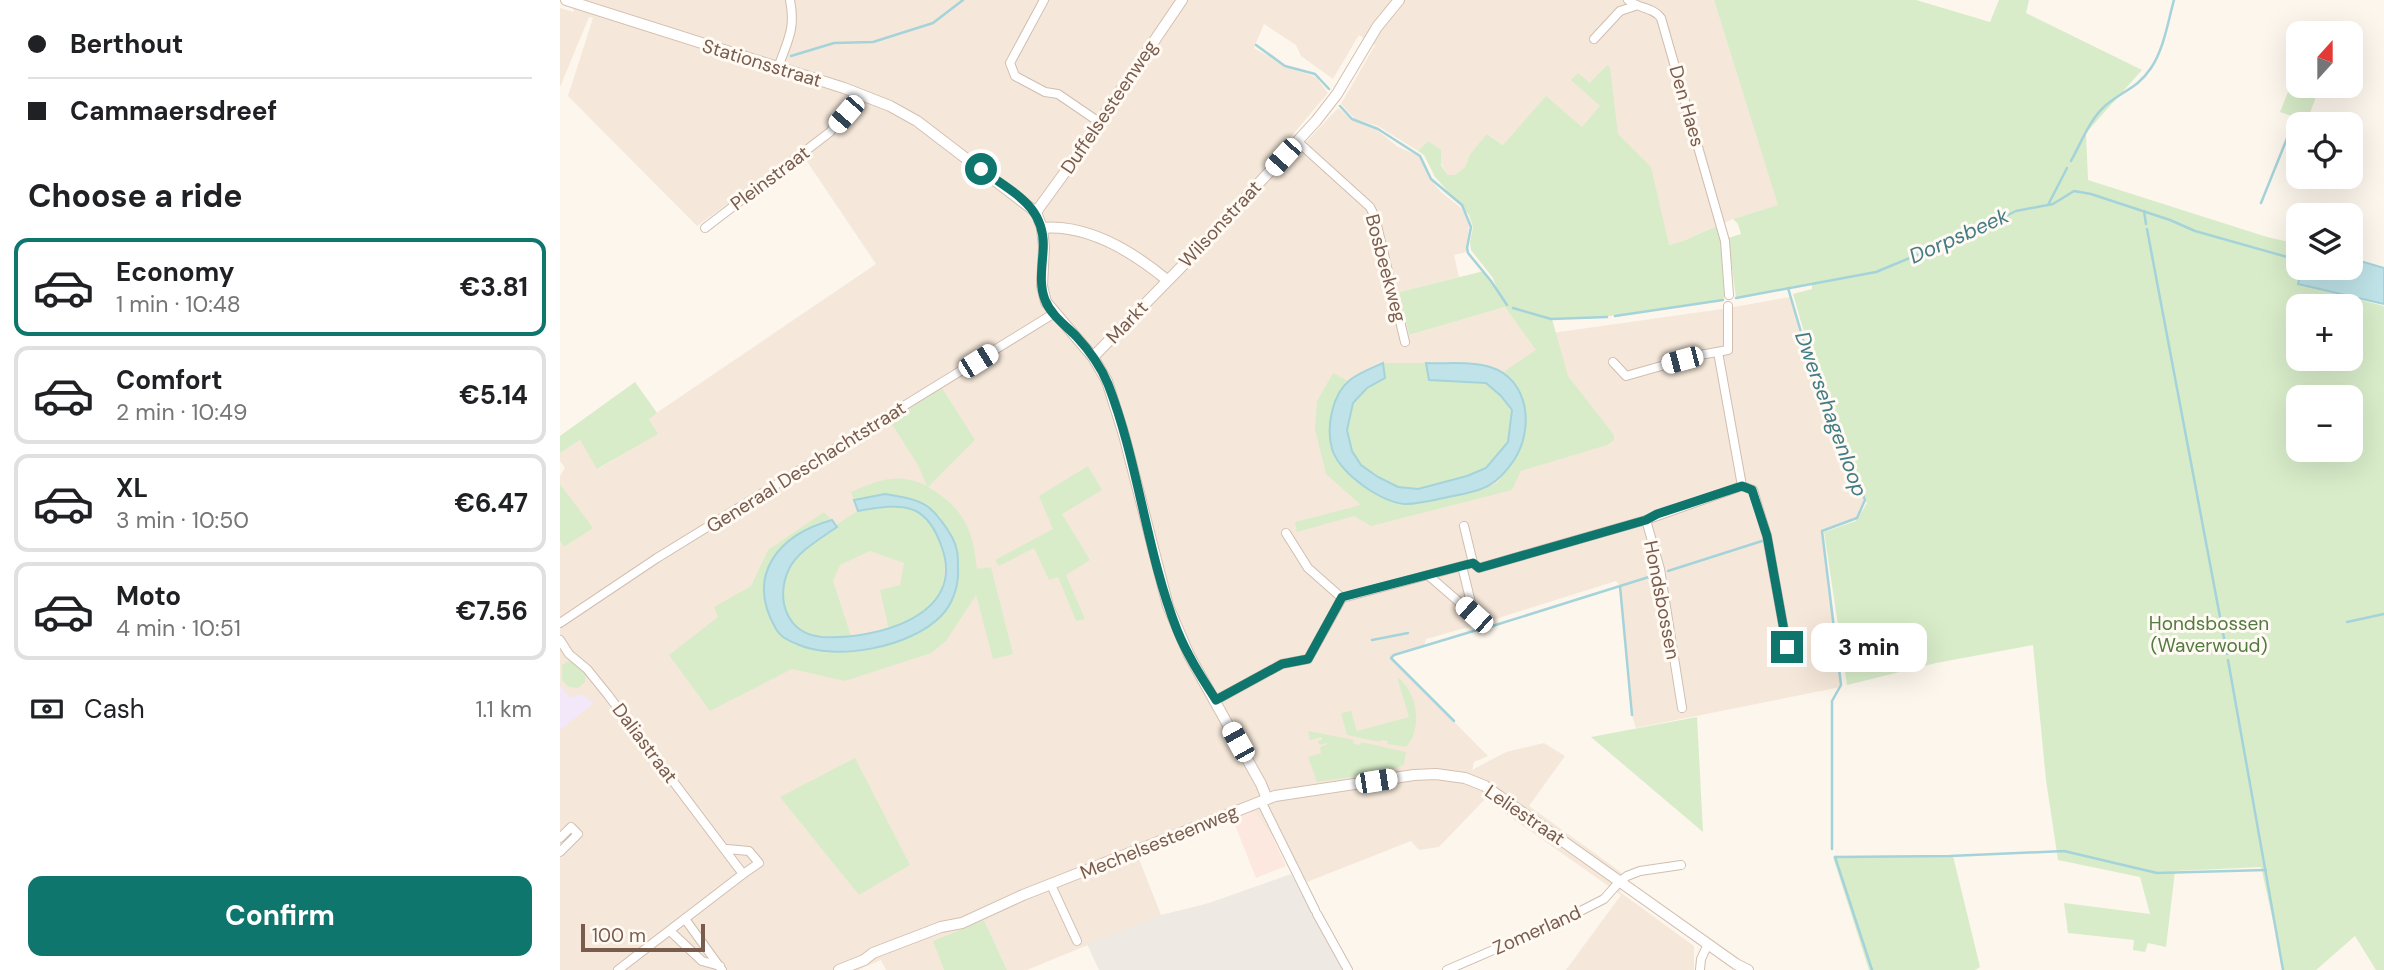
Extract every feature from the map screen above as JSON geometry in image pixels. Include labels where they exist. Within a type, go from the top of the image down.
[{"type":"street","name":"Stationsstraat","points":[[566,0],[890,106],[917,121],[1035,212],[1042,228]]},
{"type":"street","points":[[778,68],[792,34],[790,0]]},
{"type":"street","points":[[1044,0],[1010,63],[1011,71],[1015,76],[1045,92],[1058,94],[1099,122]]},
{"type":"street","name":"Duffelsesteenweg","points":[[1035,212],[1182,0]]},
{"type":"street","name":"Wilsonstraat","points":[[1167,280],[1297,141],[1337,94],[1377,27],[1399,0]]},
{"type":"street","name":"Den Haes","points":[[1594,39],[1631,3],[1651,10],[1661,18],[1721,225],[1728,258],[1729,295]]},
{"type":"street","name":"Pleinstraat","points":[[705,228],[830,132],[862,95]]},
{"type":"street","name":"Bosbeekweg","points":[[1297,141],[1370,207],[1375,217],[1405,342]]},
{"type":"street","points":[[1042,228],[1085,232],[1146,263],[1167,280]]},
{"type":"street","name":"Markt","points":[[1042,228],[1042,286],[1046,302],[1093,357],[1167,280]]},
{"type":"street","points":[[1613,362],[1626,376],[1728,350],[1728,306]]},
{"type":"street","name":"Generaal Deschachtstraat","points":[[560,623],[657,558],[1054,314]]},
{"type":"street","points":[[1718,352],[1742,486],[1752,490],[1767,536],[1787,647]]},
{"type":"street","points":[[1093,357],[1107,381],[1116,409],[1168,606],[1189,655],[1261,784],[1264,800],[1316,912],[1348,970]]},
{"type":"street","name":"Hondsbossen","points":[[1682,708],[1660,569],[1646,520],[1742,486]]},
{"type":"street","points":[[1464,526],[1473,563],[1479,568],[1646,520]]},
{"type":"street","points":[[1286,533],[1308,568],[1342,597]]},
{"type":"street","points":[[1216,700],[1282,664],[1308,659],[1342,597],[1473,563]]},
{"type":"street","points":[[1429,575],[1474,615],[1462,566]]},
{"type":"street","name":"Daliastraat","points":[[560,640],[569,654],[587,669],[727,849],[743,874],[758,863],[749,851],[727,849]]},
{"type":"street","name":"Leliestraat","points":[[1264,800],[1414,775],[1436,774],[1465,778],[1485,786],[1748,970]]},
{"type":"street","name":"Mechelsesteenweg","points":[[839,970],[864,960],[873,953],[941,927],[962,923],[1023,895],[1264,800]]},
{"type":"street","points":[[1620,881],[1640,871],[1681,865]]},
{"type":"street","points":[[618,970],[743,874]]},
{"type":"street","name":"Zomerland","points":[[1447,970],[1565,919],[1604,898],[1620,881]]},
{"type":"street","points":[[1051,885],[1077,941]]},
{"type":"street","points":[[685,919],[721,968]]},
{"type":"street","points":[[670,931],[702,961],[721,968]]},
{"type":"street","points":[[1700,970],[1700,958],[1708,944]]},
{"type":"shaded area","points":[[577,0],[1714,0],[1779,205],[1733,219],[1669,245],[1488,134],[1470,154],[1465,167],[1455,175],[1448,175],[1428,141],[1418,151],[1378,126],[1355,119],[1341,104],[1375,45],[1359,35],[1333,79],[1301,56],[1296,45],[1264,24],[1254,48],[1287,67],[1316,77],[1328,93],[1283,146],[1293,156],[1338,108],[1352,120],[1377,130],[1398,147],[1420,156],[1430,179],[1465,215],[1469,225],[1466,252],[1454,255],[1459,277],[1399,292],[1409,335],[1505,307],[1536,349],[1552,333],[1790,297],[1814,376],[1865,500],[1857,518],[1822,531],[1841,687],[1636,728],[1632,715],[1620,586],[1616,581],[1489,621],[1479,612],[1472,626],[1426,639],[1424,646],[1391,658],[1488,756],[1474,762],[1472,770],[1506,752],[1544,743],[1565,756],[1529,806],[1622,873],[1620,892],[1694,946],[1694,970],[1566,970],[1621,895],[1485,799],[1439,847],[1419,850],[1411,841],[1307,882],[1254,812],[1139,859],[1161,915],[1027,970],[1007,970],[984,920],[934,941],[944,970],[886,970],[881,960],[858,970],[560,970],[560,541],[564,547],[592,528],[560,484],[560,476],[565,468],[560,461],[560,453],[580,440],[598,469],[657,434],[649,418],[876,264],[800,151],[697,226],[568,96],[593,18],[589,17],[560,87],[560,8],[573,12]]},
{"type":"shaded area","points":[[560,686],[570,698],[576,695],[584,696],[594,703],[560,730]]},
{"type":"shaded area","points":[[1255,811],[1273,838],[1286,866],[1256,878],[1233,820]]},
{"type":"shaded area","points":[[1291,874],[1343,970],[1099,970],[1087,944],[1161,915],[1209,903]]},
{"type":"green space","name":"Hondsbossen (Waverwoud)","points":[[1714,0],[1916,0],[1990,22],[1999,0],[2029,0],[2026,13],[2142,70],[2086,133],[2088,180],[2286,241],[2286,280],[2299,280],[2298,284],[2337,294],[2286,294],[2286,371],[2363,371],[2363,301],[2384,306],[2384,970],[2376,970],[2355,936],[2316,970],[2284,970],[2261,867],[2175,871],[2166,947],[2148,943],[2145,952],[2133,950],[2134,940],[2068,933],[2064,903],[2150,914],[2140,877],[2058,860],[2046,780],[2033,645],[1936,663],[1847,685],[1824,532],[1856,521],[1867,503],[1818,381],[1793,294],[1812,289],[1812,284],[1736,298],[1728,238],[1741,234],[1733,219],[1778,205]]},
{"type":"green space","points":[[1607,65],[1610,68],[1618,134],[1651,167],[1669,245],[1717,226],[1722,246],[1723,300],[1589,319],[1552,319],[1568,376],[1614,435],[1614,440],[1607,445],[1521,471],[1512,490],[1371,526],[1354,516],[1297,532],[1295,522],[1361,505],[1326,474],[1315,429],[1317,401],[1333,373],[1348,381],[1335,402],[1333,450],[1345,469],[1364,487],[1404,504],[1467,494],[1497,483],[1515,459],[1523,442],[1507,376],[1502,373],[1536,350],[1505,307],[1409,335],[1399,292],[1484,271],[1498,291],[1493,278],[1471,250],[1473,227],[1469,215],[1435,177],[1424,155],[1418,151],[1428,141],[1441,150],[1441,165],[1448,175],[1455,175],[1465,167],[1470,154],[1487,134],[1503,145],[1546,96],[1582,127],[1600,106],[1571,80],[1578,73],[1590,83]]},
{"type":"green space","points":[[2286,97],[2316,98],[2310,112],[2280,112]]},
{"type":"green space","points":[[1383,363],[1426,363],[1429,380],[1486,383],[1512,410],[1508,442],[1486,468],[1467,476],[1418,489],[1398,487],[1378,477],[1361,465],[1352,451],[1347,430],[1353,403],[1367,388],[1385,378]]},
{"type":"green space","points":[[635,382],[657,413],[649,419],[658,434],[597,469],[580,440],[560,453],[560,436]]},
{"type":"green space","points":[[942,388],[975,440],[928,487],[950,503],[964,521],[973,543],[977,569],[991,567],[1013,654],[993,659],[976,595],[946,641],[931,653],[845,681],[792,669],[710,711],[669,655],[718,617],[714,607],[751,586],[768,550],[824,512],[832,520],[809,529],[786,544],[765,576],[765,599],[780,636],[857,651],[950,604],[958,578],[957,547],[940,516],[885,494],[854,500],[851,492],[889,479],[907,479],[927,486],[918,465],[890,421]]},
{"type":"green space","points":[[1088,466],[1102,490],[1062,514],[1090,560],[1066,575],[1085,619],[1076,621],[1058,577],[1049,580],[1034,548],[999,566],[995,560],[1053,529],[1039,496]]},
{"type":"green space","points":[[560,484],[593,528],[564,547],[560,541]]},
{"type":"green space","points":[[871,508],[913,509],[925,517],[940,538],[945,564],[944,578],[941,590],[931,606],[889,630],[880,590],[900,585],[904,563],[870,551],[840,565],[833,581],[851,636],[814,635],[795,626],[788,617],[784,592],[789,570],[796,560],[821,537],[856,512]]},
{"type":"green space","points":[[568,661],[586,674],[585,682],[578,688],[569,687],[562,680],[562,665]]},
{"type":"green space","points":[[1397,677],[1410,692],[1416,711],[1415,731],[1406,747],[1387,744],[1388,741],[1380,742],[1347,735],[1341,713],[1351,711],[1357,731],[1409,717]]},
{"type":"green space","points":[[1697,717],[1703,832],[1591,737]]},
{"type":"green space","points":[[1308,731],[1354,740],[1353,743],[1360,745],[1361,742],[1406,752],[1404,765],[1385,772],[1317,782],[1308,757],[1321,753],[1320,747],[1328,744],[1319,745],[1318,741],[1322,740],[1322,737],[1310,740]]},
{"type":"green space","points":[[855,758],[910,865],[859,895],[780,797]]},
{"type":"green space","points":[[1953,856],[1980,967],[1975,970],[1869,970],[1833,857]]},
{"type":"green space","points":[[984,920],[1007,970],[944,970],[933,941]]},
{"type":"water","points":[[2363,262],[2384,268],[2384,304],[2363,299],[2363,294],[2341,294],[2298,284],[2299,280],[2363,280]]},
{"type":"water","points":[[1383,363],[1385,378],[1367,388],[1353,403],[1347,430],[1352,451],[1361,465],[1398,487],[1418,489],[1486,468],[1508,442],[1512,410],[1486,383],[1429,380],[1426,363],[1458,363],[1490,367],[1503,373],[1513,382],[1520,394],[1525,407],[1524,435],[1508,469],[1488,486],[1472,492],[1406,504],[1379,496],[1348,473],[1338,461],[1330,440],[1330,421],[1335,402],[1350,380]]},
{"type":"water","points":[[885,494],[909,498],[925,505],[938,517],[952,537],[957,552],[957,581],[952,600],[945,611],[928,627],[911,636],[872,648],[832,652],[813,649],[782,637],[767,609],[764,591],[772,560],[782,547],[796,536],[832,520],[837,527],[810,546],[789,569],[783,591],[787,613],[792,622],[810,634],[843,637],[889,628],[911,619],[929,607],[941,590],[946,570],[941,545],[928,521],[916,511],[903,507],[887,507],[858,511],[854,500]]},
{"type":"waterway","name":"Dorpsbeek","points":[[791,56],[834,43],[873,42],[933,23],[963,0]]},
{"type":"waterway","points":[[2071,161],[2090,124],[2100,111],[2140,81],[2151,68],[2162,44],[2174,0]]},
{"type":"waterway","name":"Dorpsbeek","points":[[1256,45],[1285,66],[1315,74],[1329,89]]},
{"type":"waterway","name":"Dorpsbeek","points":[[1340,106],[1352,119],[1378,129],[1420,156],[1431,179],[1462,205],[1471,227],[1468,253],[1507,305]]},
{"type":"waterway","points":[[2261,203],[2286,141]]},
{"type":"waterway","points":[[2048,205],[2067,168]]},
{"type":"waterway","name":"Dorpsbeek","points":[[1736,298],[1876,272],[1934,248],[1964,229],[1986,226],[2016,211],[2053,204],[2074,191],[2170,220],[2195,231],[2286,257]]},
{"type":"waterway","points":[[2144,211],[2146,224]]},
{"type":"waterway","points":[[2147,229],[2227,654]]},
{"type":"waterway","name":"Dwersehagenloop","points":[[1788,288],[1814,376],[1865,500],[1857,518],[1822,531],[1841,685],[1832,701],[1832,849]]},
{"type":"waterway","name":"Dorpsbeek","points":[[1615,316],[1723,300]]},
{"type":"waterway","name":"Dorpsbeek","points":[[1513,308],[1551,319],[1607,317]]},
{"type":"waterway","name":"Dwersehagenloop","points":[[1668,571],[1762,541]]},
{"type":"waterway","points":[[1486,628],[1652,576]]},
{"type":"waterway","points":[[1620,586],[1632,715]]},
{"type":"waterway","points":[[2347,622],[2384,614]]},
{"type":"waterway","points":[[1454,721],[1391,658],[1477,630]]},
{"type":"waterway","points":[[1372,640],[1408,633]]},
{"type":"waterway","points":[[2228,660],[2283,970]]},
{"type":"waterway","points":[[1835,857],[2064,851],[2157,873],[2266,870]]},
{"type":"waterway","name":"Dwersehagenloop","points":[[1835,857],[1872,970]]},
{"type":"route","points":[[981,169],[1031,206],[1039,219],[1044,247],[1042,286],[1046,302],[1093,357],[1107,381],[1124,435],[1168,606],[1189,655],[1216,700],[1282,664],[1308,659],[1342,597],[1473,563],[1479,568],[1646,520],[1742,486],[1752,490],[1767,536],[1787,647]]}]
